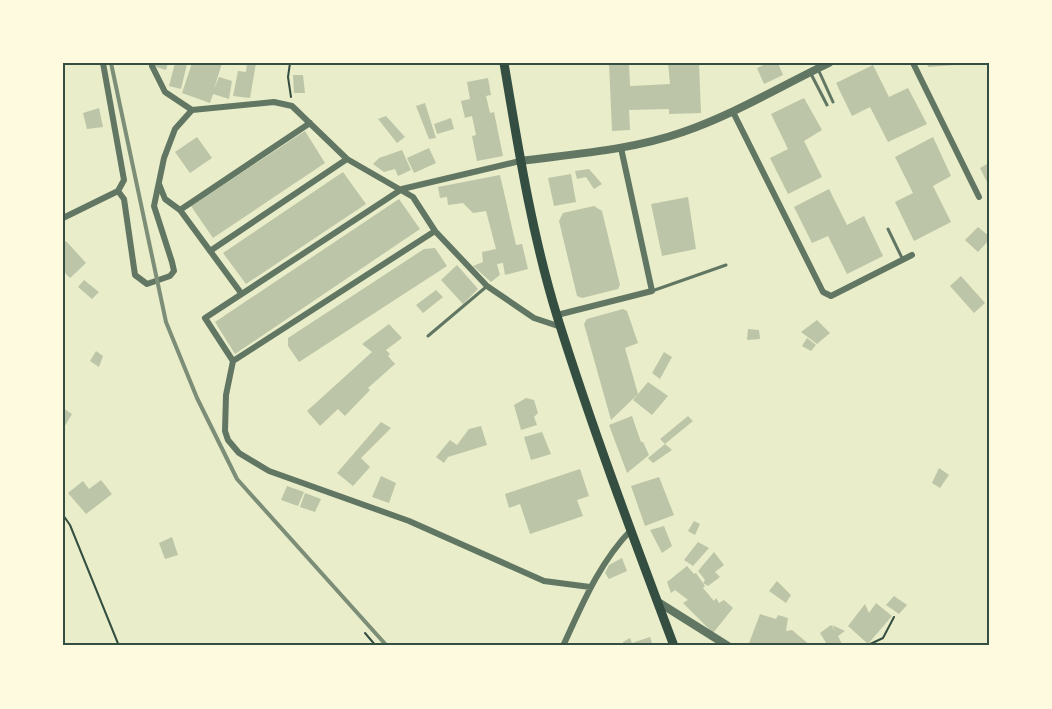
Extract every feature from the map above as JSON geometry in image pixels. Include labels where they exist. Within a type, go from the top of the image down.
[{"type":"main road","points":[[504,63],[520,161],[557,315],[611,483],[674,646]]},
{"type":"street","points":[[63,218],[118,191],[124,180],[103,63]]},
{"type":"street","points":[[590,587],[544,581],[409,521],[269,471],[238,453],[228,440],[225,431],[226,395],[233,361],[206,318],[402,189],[520,161],[621,148],[682,133],[733,112],[830,63]]},
{"type":"street","points":[[913,63],[979,197]]},
{"type":"street","points":[[152,66],[165,92],[192,110],[274,102],[292,106],[347,159],[413,197],[435,231],[488,286],[534,318],[561,327]]},
{"type":"street","points":[[118,191],[124,199],[135,275],[147,284],[170,276],[174,271],[154,206],[164,158],[175,129],[192,110]]},
{"type":"street","points":[[733,112],[823,292],[831,296],[912,255]]},
{"type":"street","points":[[180,210],[310,123]]},
{"type":"street","points":[[557,315],[652,291],[621,148]]},
{"type":"street","points":[[210,251],[347,159]]},
{"type":"street","points":[[159,183],[165,198],[180,210],[241,293]]},
{"type":"street","points":[[233,361],[435,231]]},
{"type":"street","points":[[563,646],[590,587],[615,546],[630,530]]},
{"type":"street","points":[[658,602],[728,646]]},
{"type":"lane","points":[[814,70],[833,102]]},
{"type":"lane","points":[[814,70],[827,105]]},
{"type":"lane","points":[[888,229],[903,260]]},
{"type":"lane","points":[[652,291],[726,265]]},
{"type":"lane","points":[[428,336],[488,286]]},
{"type":"path","points":[[290,63],[288,77],[292,106]]},
{"type":"path","points":[[63,515],[70,525],[119,646]]},
{"type":"path","points":[[866,646],[883,638],[894,617]]},
{"type":"path","points":[[365,633],[376,646]]},
{"type":"building","points":[[150,63],[168,63],[166,70],[150,65]]},
{"type":"building","points":[[175,63],[187,64],[181,89],[169,86]]},
{"type":"building","points":[[192,63],[222,63],[214,89],[219,77],[232,81],[229,99],[213,94],[210,103],[182,93]]},
{"type":"building","points":[[247,63],[256,63],[250,98],[233,96],[238,71],[246,72]]},
{"type":"building","points":[[609,63],[629,63],[630,86],[670,84],[668,63],[699,63],[701,113],[669,114],[669,109],[629,110],[630,130],[612,131]]},
{"type":"building","points":[[768,63],[778,63],[783,75],[764,84],[757,68]]},
{"type":"building","points":[[927,63],[955,63],[955,65],[928,67]]},
{"type":"building","points":[[873,65],[889,97],[908,88],[927,124],[888,142],[870,107],[852,116],[836,83]]},
{"type":"building","points":[[293,75],[303,75],[305,93],[294,93]]},
{"type":"building","points":[[488,78],[491,95],[486,96],[490,113],[494,112],[503,156],[477,161],[472,136],[476,135],[472,116],[465,118],[461,101],[470,99],[467,82]]},
{"type":"building","points":[[804,98],[822,130],[804,141],[822,177],[788,194],[770,158],[788,149],[771,114]]},
{"type":"building","points":[[425,103],[436,138],[429,139],[416,106]]},
{"type":"building","points":[[99,108],[103,127],[87,129],[83,113]]},
{"type":"building","points":[[386,116],[405,137],[397,143],[378,119]]},
{"type":"building","points":[[451,118],[454,129],[437,134],[434,124]]},
{"type":"building","points":[[305,131],[325,163],[213,238],[191,206]]},
{"type":"building","points":[[197,137],[212,158],[190,173],[175,152]]},
{"type":"building","points":[[933,137],[951,176],[933,186],[951,222],[914,241],[895,202],[913,193],[895,157]]},
{"type":"building","points":[[429,148],[436,163],[414,173],[407,158]]},
{"type":"building","points":[[402,150],[411,170],[398,176],[395,169],[384,172],[373,164],[379,158]]},
{"type":"building","points":[[989,163],[989,186],[980,168]]},
{"type":"building","points":[[589,169],[602,184],[594,189],[586,177],[577,179],[575,171]]},
{"type":"building","points":[[343,172],[366,204],[246,284],[223,253]]},
{"type":"building","points":[[571,174],[576,202],[554,206],[548,178]]},
{"type":"building","points":[[500,175],[516,245],[522,244],[528,269],[505,275],[503,263],[497,264],[500,275],[491,282],[473,266],[483,262],[482,252],[496,249],[486,211],[473,213],[463,203],[448,205],[447,197],[440,198],[438,187]]},
{"type":"building","points":[[829,189],[847,225],[864,216],[883,256],[847,274],[828,236],[812,243],[794,207]]},
{"type":"building","points":[[688,197],[696,249],[662,256],[651,204]]},
{"type":"building","points":[[399,199],[420,229],[235,354],[215,322]]},
{"type":"building","points":[[594,206],[602,211],[620,285],[618,289],[582,298],[577,296],[559,221],[563,213]]},
{"type":"building","points":[[978,227],[989,236],[989,240],[978,252],[965,240]]},
{"type":"building","points":[[66,241],[86,263],[70,278],[63,271],[63,243]]},
{"type":"building","points":[[435,248],[447,266],[299,362],[288,346],[288,338],[424,249]]},
{"type":"building","points":[[457,265],[478,289],[463,304],[441,280]]},
{"type":"building","points":[[961,276],[985,303],[974,313],[950,286]]},
{"type":"building","points":[[84,280],[99,292],[92,299],[78,287]]},
{"type":"building","points":[[436,290],[443,297],[423,313],[416,305]]},
{"type":"building","points":[[623,309],[627,311],[638,343],[625,348],[638,394],[611,420],[584,324],[587,319]]},
{"type":"building","points":[[817,320],[830,333],[817,344],[801,332]]},
{"type":"building","points":[[389,324],[402,338],[386,350],[395,364],[368,388],[370,390],[345,416],[338,409],[320,426],[307,411],[372,352],[362,344]]},
{"type":"building","points":[[748,329],[759,330],[760,339],[747,340]]},
{"type":"building","points":[[807,338],[816,345],[811,351],[802,346]]},
{"type":"building","points":[[96,351],[103,356],[99,367],[90,361]]},
{"type":"building","points":[[664,352],[672,357],[660,379],[652,373]]},
{"type":"building","points":[[648,382],[668,396],[652,415],[633,400]]},
{"type":"building","points":[[526,398],[534,400],[538,413],[534,417],[537,425],[521,430],[514,405]]},
{"type":"building","points":[[63,408],[72,414],[63,429]]},
{"type":"building","points":[[632,416],[641,442],[649,455],[627,473],[609,425]]},
{"type":"building","points":[[688,416],[693,421],[665,444],[660,439]]},
{"type":"building","points":[[381,422],[391,428],[361,458],[370,467],[353,486],[337,473]]},
{"type":"building","points":[[481,426],[487,445],[448,457],[444,463],[436,457],[450,440],[457,445],[469,429]]},
{"type":"building","points":[[542,432],[551,454],[531,460],[524,437]]},
{"type":"building","points":[[665,444],[672,450],[653,463],[648,458]]},
{"type":"building","points":[[939,468],[949,475],[940,488],[932,483]]},
{"type":"building","points":[[580,469],[589,496],[577,500],[583,516],[530,534],[520,504],[509,508],[505,494]]},
{"type":"building","points":[[381,476],[396,483],[389,503],[372,497]]},
{"type":"building","points":[[659,477],[674,515],[645,526],[631,486]]},
{"type":"building","points":[[101,480],[112,494],[86,514],[68,493],[83,481],[89,489]]},
{"type":"building","points":[[287,486],[304,492],[298,506],[281,500]]},
{"type":"building","points":[[305,493],[321,499],[315,512],[300,507]]},
{"type":"building","points":[[694,521],[700,524],[695,535],[688,531]]},
{"type":"building","points":[[664,526],[672,546],[662,553],[650,530]]},
{"type":"building","points":[[172,537],[178,555],[165,559],[159,543]]},
{"type":"building","points":[[698,542],[709,548],[693,566],[684,560]]},
{"type":"building","points":[[714,552],[724,565],[715,572],[720,577],[708,586],[703,583],[705,580],[698,571]]},
{"type":"building","points":[[622,558],[627,571],[609,579],[605,573],[609,565]]},
{"type":"building","points":[[687,566],[694,574],[696,573],[705,586],[703,588],[714,601],[716,598],[719,603],[724,600],[733,608],[713,633],[683,603],[688,600],[675,590],[671,593],[667,582]]},
{"type":"building","points":[[777,581],[791,595],[786,603],[769,591]]},
{"type":"building","points":[[894,596],[907,605],[899,614],[886,605]]},
{"type":"building","points":[[876,603],[892,616],[868,644],[848,626],[865,604],[869,613]]},
{"type":"building","points":[[760,614],[776,619],[778,615],[788,618],[786,631],[792,630],[811,646],[748,646]]},
{"type":"building","points":[[831,625],[836,632],[832,625],[845,631],[838,636],[843,646],[828,646],[820,633]]},
{"type":"building","points":[[650,637],[653,646],[624,646],[623,642],[630,638],[632,643]]},
{"type":"railway","points":[[111,63],[166,322],[197,398],[237,479],[387,646]]}]
